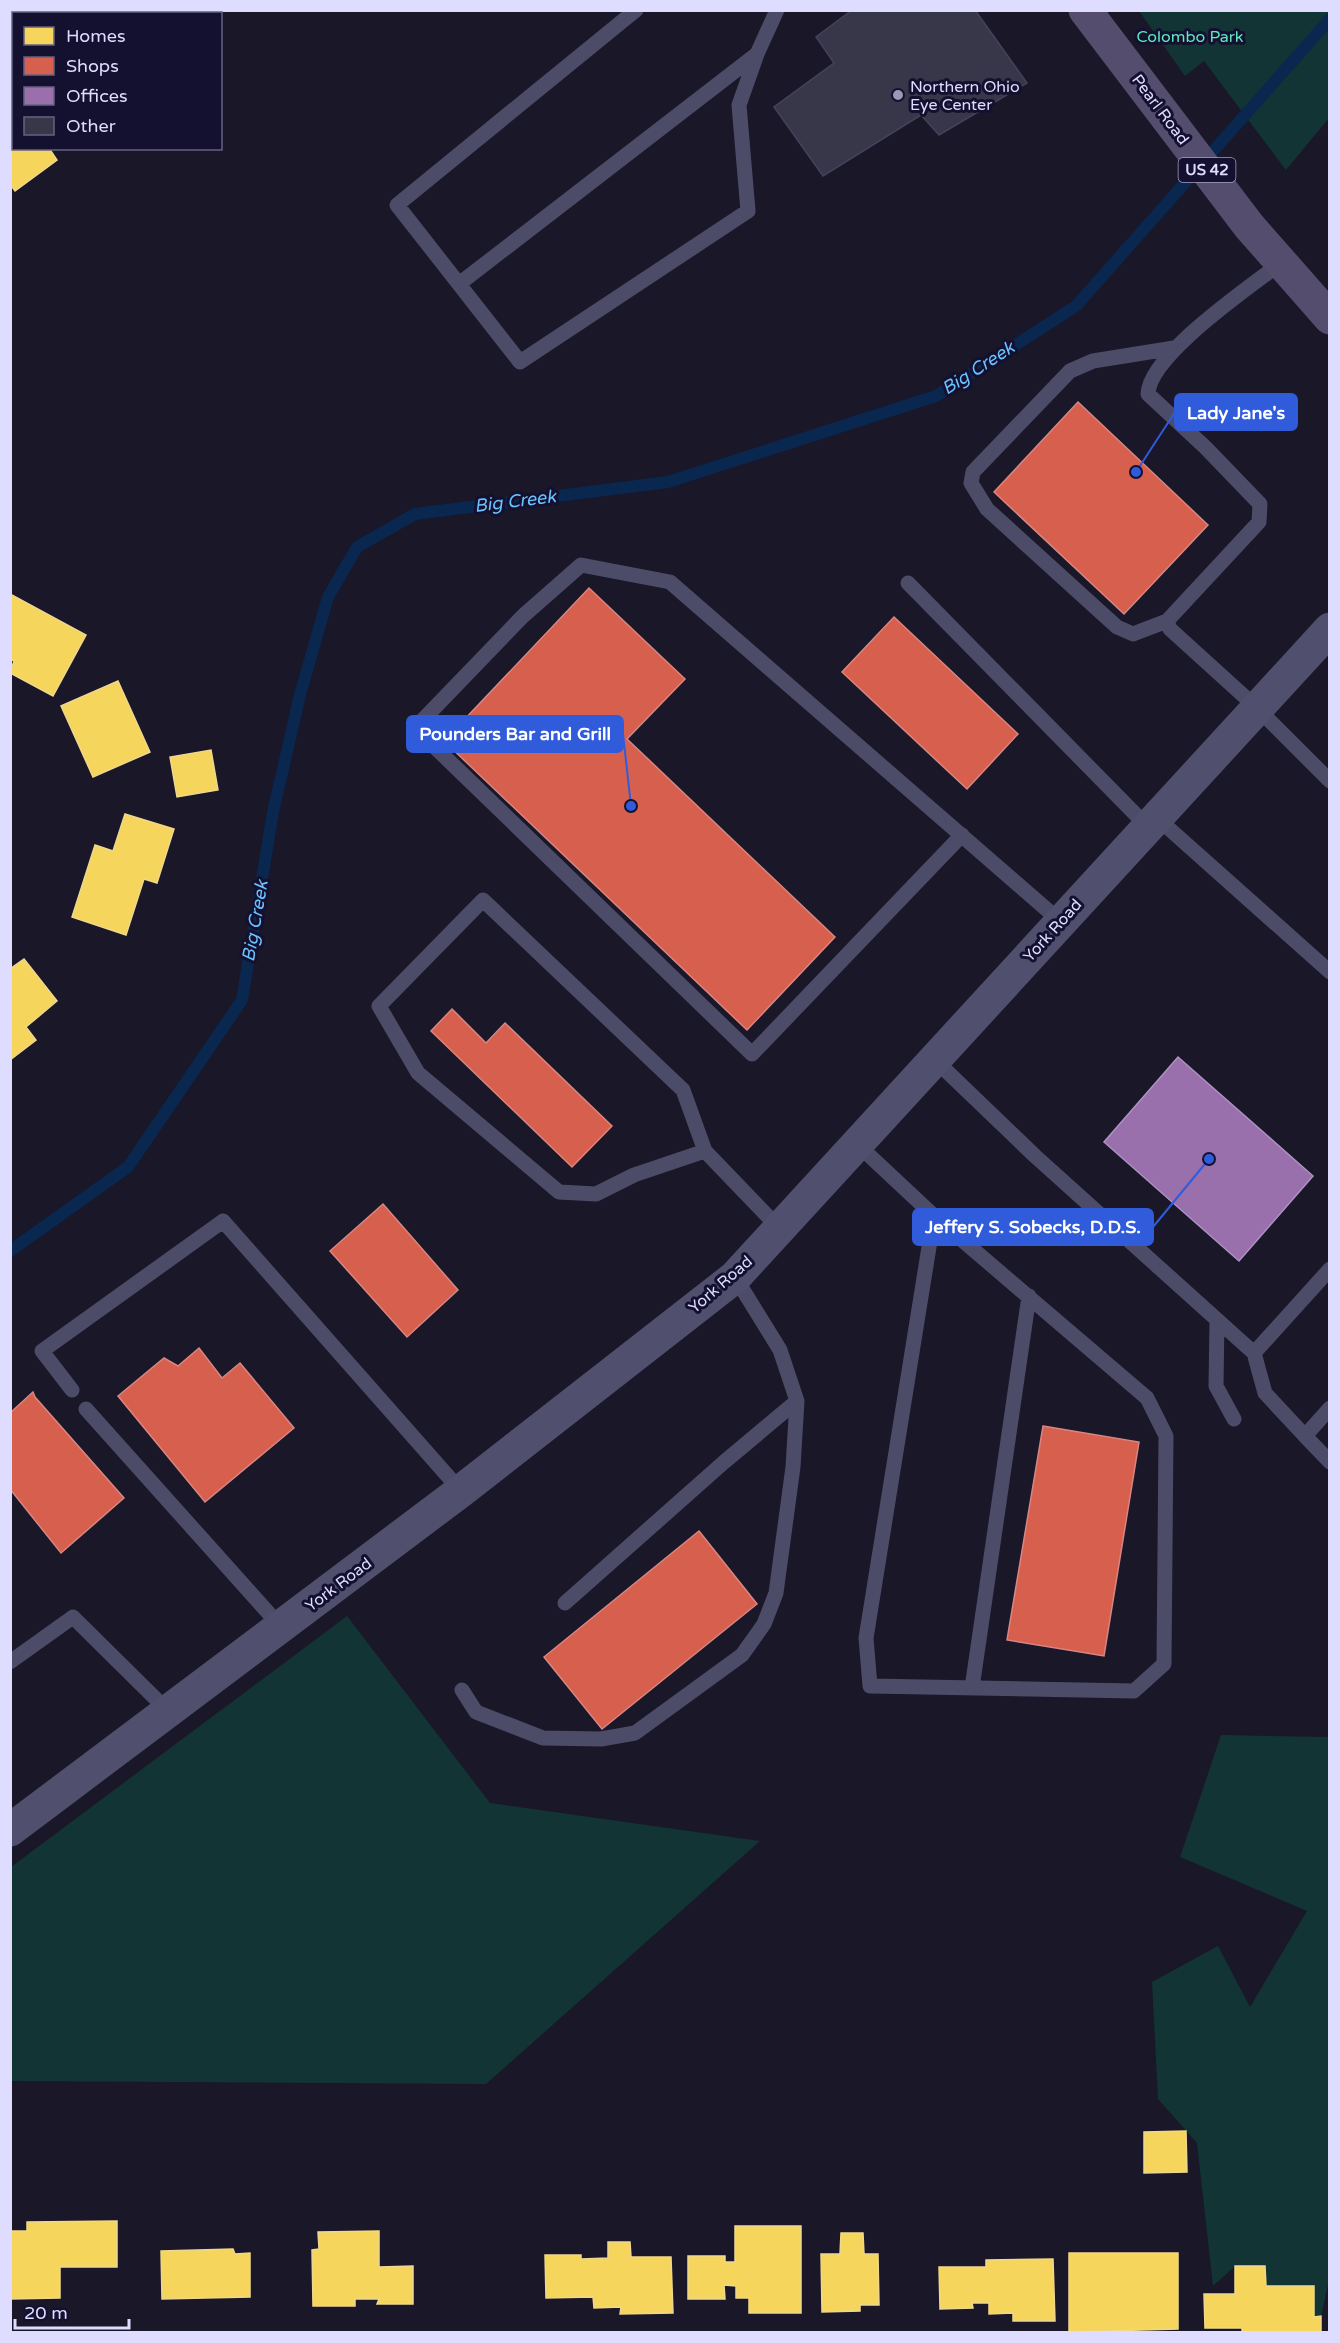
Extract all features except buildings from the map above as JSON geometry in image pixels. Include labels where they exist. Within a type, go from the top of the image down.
[{"type":"main road","name":"Pearl Road","points":[[1085,10],[1249,226],[1329,318]]},
{"type":"main road","name":"York Road","points":[[10,1830],[461,1491],[735,1276],[1329,629]]},
{"type":"lane","points":[[636,10],[397,205],[520,362],[748,211],[740,105],[757,54],[777,10]]},
{"type":"lane","points":[[459,284],[757,54]]},
{"type":"lane","points":[[1174,348],[1093,361],[1070,371],[974,472],[971,483],[987,509],[1118,627],[1133,634],[1167,621],[1259,522],[1260,504],[1206,448],[1148,394],[1148,383],[1174,348],[1282,262]]},
{"type":"lane","points":[[962,835],[752,1054],[415,728],[523,616],[581,565],[670,582],[962,835],[1060,921]]},
{"type":"lane","points":[[908,583],[1151,821],[1329,972]]},
{"type":"lane","points":[[1167,621],[1170,629],[1256,707],[1329,781]]},
{"type":"lane","points":[[705,1152],[634,1175],[596,1194],[560,1192],[418,1073],[379,1006],[483,900],[682,1090],[705,1152],[779,1228]]},
{"type":"lane","points":[[934,1059],[1035,1156],[1254,1353],[1265,1393],[1329,1462]]},
{"type":"lane","points":[[856,1143],[934,1216],[1147,1398],[1166,1436],[1164,1664],[1134,1690],[870,1686],[866,1638],[934,1216]]},
{"type":"lane","points":[[72,1390],[42,1351],[223,1221],[461,1491]]},
{"type":"lane","points":[[1254,1353],[1329,1269]]},
{"type":"lane","points":[[462,1690],[476,1712],[543,1738],[601,1739],[635,1733],[742,1655],[764,1624],[776,1593],[793,1467],[797,1401],[780,1350],[735,1276]]},
{"type":"lane","points":[[972,1688],[1029,1296]]},
{"type":"lane","points":[[1217,1320],[1216,1386],[1234,1419]]},
{"type":"lane","points":[[565,1603],[797,1401]]},
{"type":"lane","points":[[1305,1436],[1329,1408]]},
{"type":"lane","points":[[86,1409],[281,1627]]},
{"type":"lane","points":[[10,1662],[73,1617],[169,1712]]},
{"type":"green space","name":"Colombo Park","points":[[1139,11],[1329,11],[1329,118],[1286,170],[1204,61],[1185,76]]},
{"type":"green space","points":[[347,1616],[490,1803],[760,1841],[486,2084],[11,2081],[11,1867]]},
{"type":"green space","points":[[1221,1735],[1329,1737],[1330,2276],[1321,2316],[1314,2317],[1266,2286],[1265,2266],[1235,2266],[1213,2286],[1197,2143],[1158,2099],[1152,1982],[1218,1946],[1250,2007],[1307,1911],[1180,1857]]},
{"type":"waterway","name":"Big Creek","points":[[10,1251],[128,1167],[242,1000],[273,812],[300,695],[328,597],[357,547],[415,514],[668,482],[936,396],[1076,306],[1330,19]]},
{"type":"place","name":"Northern Ohio Eye Center","points":[[898,95]]},
{"type":"place","name":"Lady Jane's","points":[[1136,472]]},
{"type":"place","name":"Pounders Bar and Grill","points":[[631,806]]},
{"type":"place","name":"Jeffery S. Sobecks, D.D.S.","points":[[1209,1159]]}]
